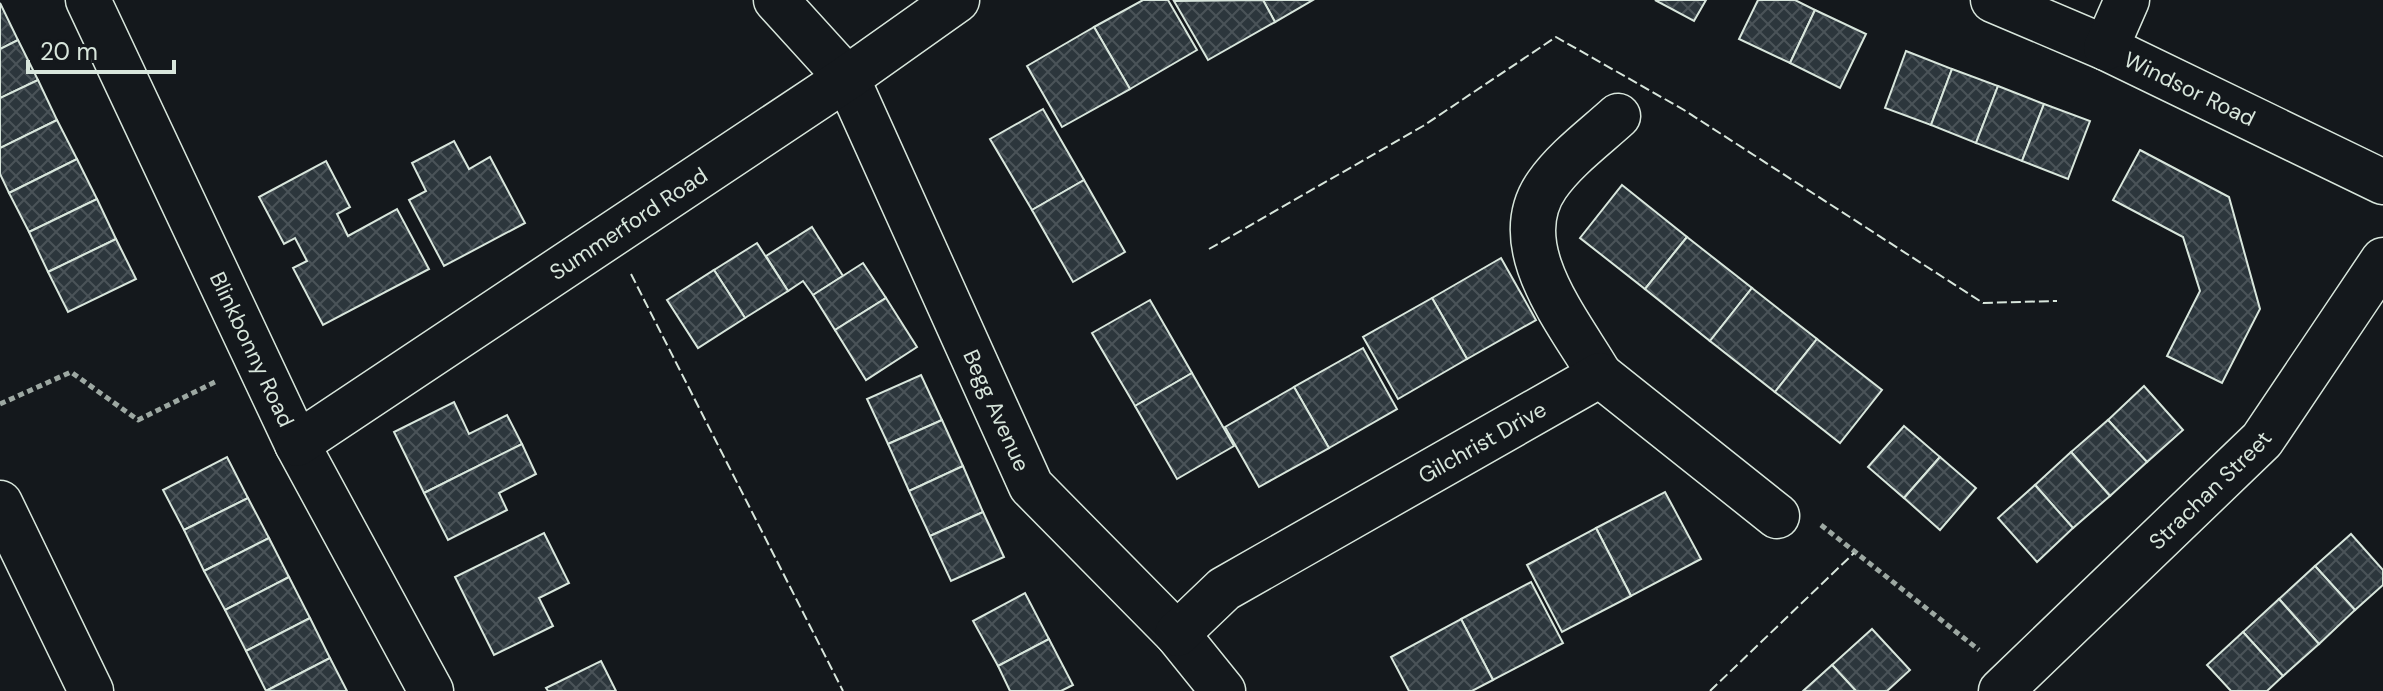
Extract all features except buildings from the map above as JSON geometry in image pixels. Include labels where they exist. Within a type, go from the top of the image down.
[{"type":"street","name":"Blinkbonny Road","points":[[88,0],[297,444],[431,691]]},
{"type":"street","name":"Begg Avenue","points":[[776,0],[847,78],[1031,486],[1177,634],[1223,691]]},
{"type":"street","name":"Summerford Road","points":[[297,444],[847,78],[957,0]]},
{"type":"street","name":"Windsor Road","points":[[1993,0],[2106,48],[2383,182]]},
{"type":"street","points":[[2106,48],[2127,0]]},
{"type":"street","points":[[1618,116],[1546,185],[1532,232],[1534,252],[1542,272],[1600,375],[1777,516]]},
{"type":"street","name":"Strachan Street","points":[[2008,685],[2262,440],[2383,260]]},
{"type":"street","name":"Gilchrist Drive","points":[[1177,634],[1224,589],[1600,375]]},
{"type":"street","points":[[0,503],[91,691]]},
{"type":"path","points":[[0,404],[71,372],[138,420],[258,361]]},
{"type":"path","points":[[1777,516],[1827,527],[2008,685]]},
{"type":"fence","points":[[1209,249],[1423,126],[1556,37],[1684,110],[1983,303],[2057,301]]},
{"type":"fence","points":[[631,274],[843,691]]},
{"type":"fence","points":[[1710,691],[1854,553]]}]
